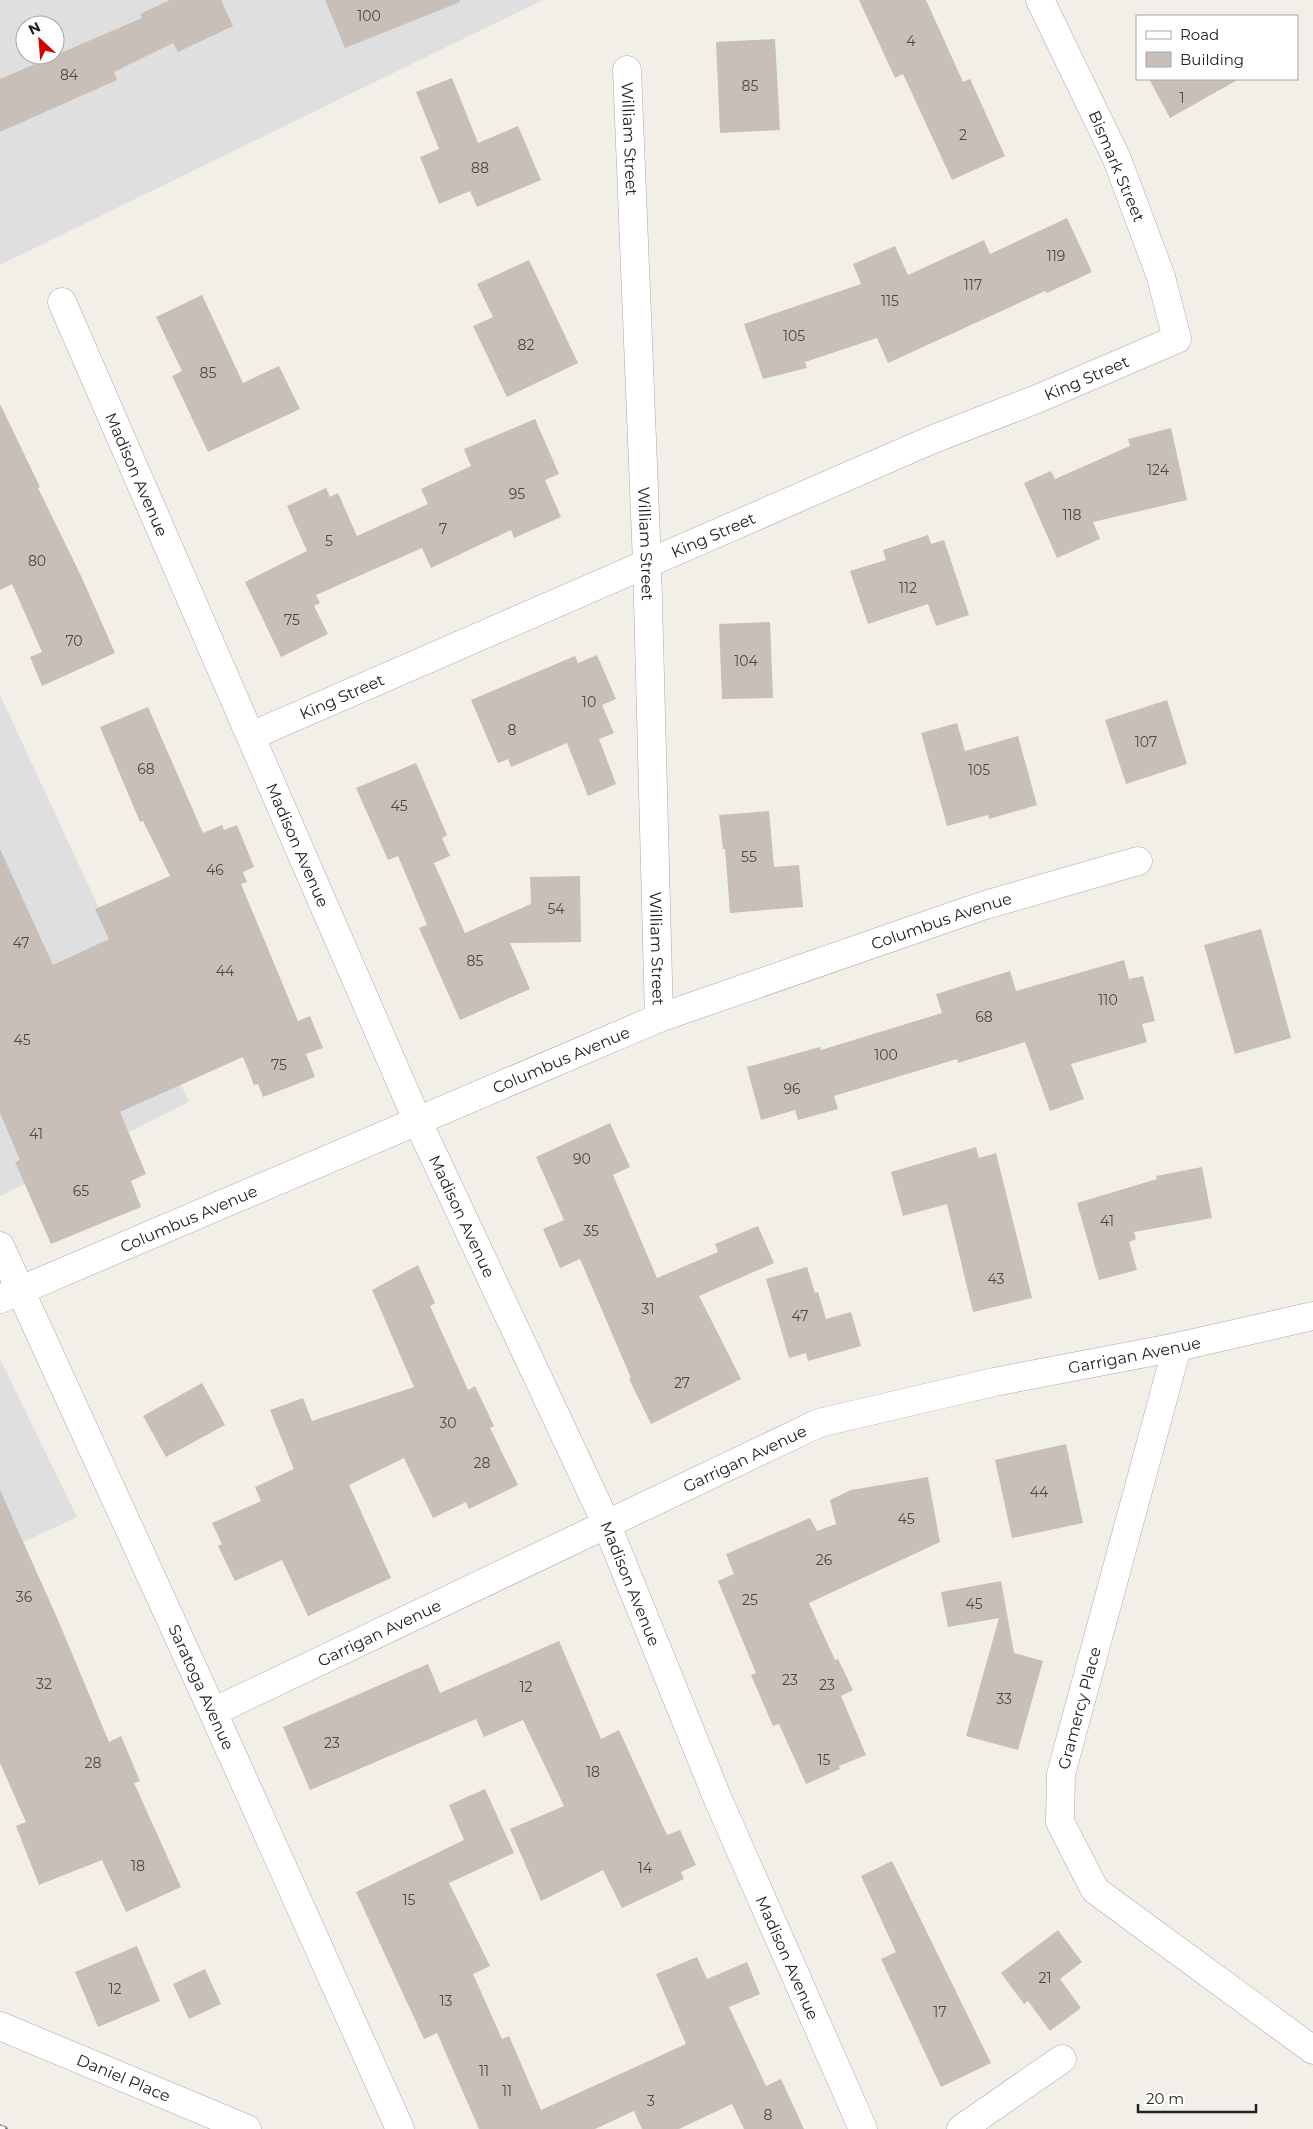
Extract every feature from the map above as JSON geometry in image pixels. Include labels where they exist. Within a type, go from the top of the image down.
[{"type":"street","name":"Bismark Street","points":[[1040,0],[1117,159],[1160,277],[1176,339]]},
{"type":"street","name":"William Street","points":[[627,70],[647,563],[659,1018]]},
{"type":"street","name":"Madison Avenue","points":[[62,302],[418,1122],[606,1524],[717,1797],[863,2129]]},
{"type":"street","name":"King Street","points":[[251,736],[931,440],[1037,399],[1176,339]]},
{"type":"street","name":"Columbus Avenue","points":[[10,1295],[659,1018],[982,906],[1138,861]]},
{"type":"street","name":"Saratoga Avenue","points":[[0,1246],[10,1295],[213,1712],[400,2129]]},
{"type":"street","name":"Garrigan Avenue","points":[[213,1712],[819,1423],[994,1382],[1177,1347],[1313,1316]]},
{"type":"street","name":"Gramercy Place","points":[[1177,1347],[1061,1774],[1060,1822],[1095,1890],[1313,2050]]},
{"type":"street","name":"Daniel Place","points":[[0,2026],[247,2129]]},
{"type":"street","points":[[961,2129],[1062,2059]]},
{"type":"shaded area","points":[[0,0],[543,0],[0,265]]},
{"type":"shaded area","points":[[0,695],[189,1102],[0,1196]]},
{"type":"shaded area","points":[[0,1359],[77,1517],[0,1553]]},
{"type":"building","points":[[170,0],[221,0],[233,26],[178,52],[173,43],[114,72],[117,80],[0,132],[0,79],[33,65],[65,65],[65,51],[142,18],[140,14]]},
{"type":"building","points":[[325,0],[460,0],[460,2],[345,48]]},
{"type":"building","points":[[859,0],[926,0],[963,82],[970,79],[1005,156],[952,180],[903,74],[895,78]]},
{"type":"building","points":[[775,39],[780,130],[720,133],[716,42]]},
{"type":"building","points":[[452,78],[478,143],[518,126],[541,180],[477,207],[470,191],[439,204],[420,157],[439,149],[416,92]]},
{"type":"building","points":[[1150,80],[1237,80],[1170,118]]},
{"type":"building","points":[[1067,218],[1092,272],[1047,293],[1045,291],[888,363],[877,338],[805,362],[807,368],[763,379],[744,324],[861,284],[853,264],[895,246],[908,275],[984,240],[990,254]]},
{"type":"building","points":[[529,260],[578,363],[507,397],[473,326],[493,317],[477,284]]},
{"type":"building","points":[[202,295],[243,383],[279,366],[300,409],[208,452],[172,376],[182,371],[156,317]]},
{"type":"building","points":[[0,404],[40,487],[38,488],[82,578],[115,653],[42,686],[30,657],[42,652],[12,584],[0,590]]},
{"type":"building","points":[[535,419],[559,474],[545,480],[561,517],[514,538],[511,530],[431,568],[422,548],[316,595],[320,603],[314,606],[328,634],[281,657],[245,582],[307,551],[287,506],[326,488],[330,497],[338,493],[357,536],[428,504],[421,489],[471,466],[464,449]]},
{"type":"building","points":[[1171,428],[1187,500],[1093,522],[1100,539],[1057,558],[1024,483],[1051,471],[1055,479],[1130,446],[1128,439]]},
{"type":"building","points":[[928,535],[931,544],[944,540],[969,615],[936,626],[928,604],[868,624],[850,571],[886,560],[883,550]]},
{"type":"building","points":[[770,622],[773,698],[722,699],[719,624]]},
{"type":"building","points":[[597,655],[616,699],[602,705],[614,733],[599,739],[616,784],[588,796],[567,743],[511,767],[508,759],[498,763],[471,700],[575,656],[578,663]]},
{"type":"building","points":[[1167,700],[1187,764],[1126,784],[1105,720]]},
{"type":"building","points":[[148,707],[203,833],[222,825],[224,830],[237,825],[254,867],[243,872],[247,882],[241,884],[298,1021],[310,1016],[323,1048],[306,1054],[315,1077],[263,1097],[258,1084],[254,1085],[243,1057],[120,1112],[146,1174],[131,1181],[141,1207],[51,1244],[15,1162],[20,1160],[0,1113],[0,849],[53,965],[109,939],[95,909],[170,876],[143,821],[140,822],[100,727]]},
{"type":"building","points":[[957,723],[965,751],[1018,736],[1037,805],[989,819],[988,815],[947,826],[921,733]]},
{"type":"building","points":[[416,763],[447,835],[442,838],[450,856],[434,863],[465,933],[531,904],[530,877],[580,876],[581,942],[510,943],[530,989],[460,1020],[419,928],[427,925],[398,856],[388,860],[356,788]]},
{"type":"building","points":[[769,811],[774,867],[799,865],[803,907],[730,913],[725,849],[723,849],[719,815]]},
{"type":"building","points":[[1261,929],[1291,1038],[1235,1054],[1204,945]]},
{"type":"building","points":[[1124,960],[1129,979],[1143,976],[1155,1021],[1142,1024],[1147,1042],[1071,1064],[1084,1099],[1050,1111],[1025,1042],[958,1063],[957,1059],[834,1096],[838,1109],[798,1120],[795,1110],[761,1120],[747,1067],[820,1047],[821,1050],[942,1013],[936,994],[1010,971],[1016,991]]},
{"type":"building","points":[[610,1123],[630,1167],[613,1175],[657,1278],[718,1252],[715,1244],[758,1226],[774,1263],[699,1296],[741,1379],[651,1424],[629,1379],[631,1378],[580,1259],[560,1268],[543,1229],[564,1220],[536,1157]]},
{"type":"building","points":[[976,1147],[979,1158],[996,1153],[1032,1298],[973,1312],[947,1204],[903,1216],[891,1172]]},
{"type":"building","points":[[1202,1167],[1212,1218],[1134,1232],[1136,1239],[1129,1242],[1137,1270],[1099,1280],[1077,1203],[1157,1179],[1156,1176]]},
{"type":"building","points":[[418,1265],[435,1303],[430,1306],[468,1390],[475,1386],[494,1426],[490,1428],[518,1485],[469,1509],[466,1502],[433,1518],[404,1458],[349,1485],[391,1578],[308,1616],[282,1560],[235,1581],[218,1546],[222,1544],[212,1523],[261,1501],[255,1487],[294,1469],[270,1410],[303,1398],[312,1421],[414,1387],[372,1290]]},
{"type":"building","points":[[807,1267],[815,1293],[818,1292],[826,1319],[851,1312],[861,1346],[808,1361],[806,1353],[789,1358],[766,1279]]},
{"type":"building","points":[[202,1383],[225,1425],[166,1457],[143,1416]]},
{"type":"building","points":[[1066,1444],[1083,1523],[1012,1538],[995,1460]]},
{"type":"building","points":[[928,1477],[940,1542],[809,1603],[835,1660],[838,1659],[853,1690],[841,1696],[866,1755],[839,1766],[840,1769],[806,1784],[779,1724],[773,1726],[751,1675],[756,1673],[718,1581],[734,1574],[726,1554],[810,1518],[817,1531],[836,1524],[830,1500],[851,1490]]},
{"type":"building","points":[[0,1490],[58,1620],[109,1742],[121,1736],[140,1781],[134,1783],[181,1887],[126,1912],[102,1860],[39,1885],[16,1826],[26,1822],[0,1763]]},
{"type":"building","points":[[1001,1581],[1014,1653],[1043,1661],[1018,1750],[966,1736],[999,1618],[948,1627],[941,1592]]},
{"type":"building","points":[[559,1641],[601,1739],[619,1730],[667,1835],[680,1830],[696,1865],[681,1872],[684,1879],[622,1908],[603,1870],[541,1901],[510,1829],[564,1806],[523,1720],[484,1737],[476,1719],[310,1790],[283,1727],[428,1664],[440,1693]]},
{"type":"building","points":[[485,1789],[514,1853],[449,1883],[490,1966],[473,1974],[502,2039],[509,2036],[541,2110],[686,2044],[656,1974],[697,1957],[707,1979],[747,1962],[760,1994],[729,2007],[766,2086],[781,2079],[804,2129],[744,2129],[732,2104],[679,2129],[642,2129],[634,2111],[595,2129],[479,2129],[437,2033],[424,2039],[356,1892],[464,1840],[449,1805]]},
{"type":"building","points":[[892,1861],[991,2063],[941,2087],[881,1959],[896,1952],[861,1876]]},
{"type":"building","points":[[1058,1930],[1082,1962],[1060,1979],[1081,2008],[1050,2031],[1028,2001],[1024,2004],[1001,1973]]},
{"type":"building","points":[[137,1946],[160,2001],[98,2027],[75,1972]]},
{"type":"building","points":[[205,1969],[221,2004],[189,2019],[173,1984]]},
{"type":"railway","points":[[0,2127],[5,2129]]}]
